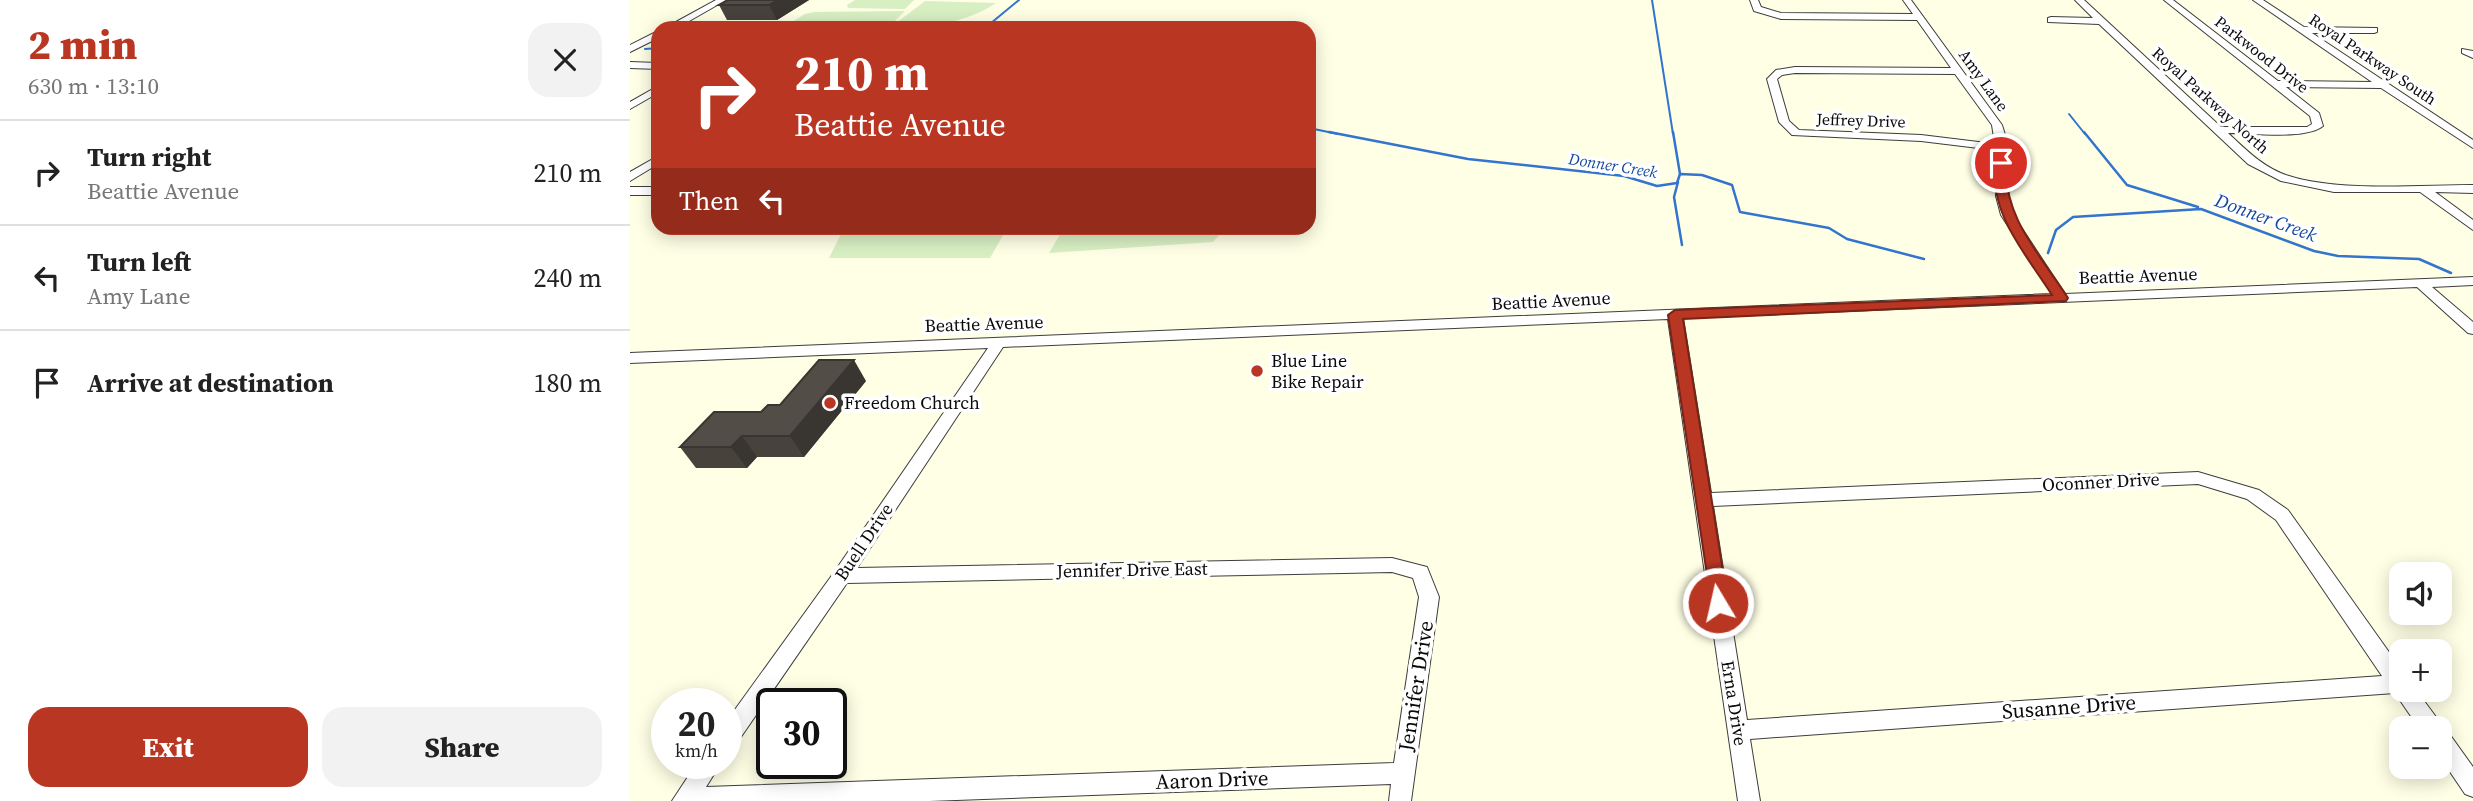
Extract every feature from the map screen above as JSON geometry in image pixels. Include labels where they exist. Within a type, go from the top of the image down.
[{"type":"street","points":[[683,21],[722,0]]},
{"type":"street","points":[[1754,0],[1757,9],[1781,16],[1919,17]]},
{"type":"street","name":"Amy Lane","points":[[1907,0],[1997,125],[2003,148],[1999,178],[2004,209],[2061,298]]},
{"type":"street","name":"Royal Parkway North","points":[[2079,0],[2252,162],[2285,179],[2333,188],[2424,189]]},
{"type":"street","name":"Parkwood Drive","points":[[2168,0],[2315,115],[2318,126],[2308,130],[2217,130]]},
{"type":"street","name":"Royal Parkway South","points":[[2257,0],[2473,145]]},
{"type":"street","points":[[2051,20],[2102,21]]},
{"type":"street","points":[[2300,30],[2374,30]]},
{"type":"street","points":[[630,50],[651,38]]},
{"type":"street","points":[[630,65],[651,66]]},
{"type":"street","name":"Jeffrey Drive","points":[[1956,71],[1795,70],[1779,72],[1772,79],[1784,122],[1796,133],[1921,138],[2003,148]]},
{"type":"street","points":[[2275,85],[2383,85]]},
{"type":"street","points":[[630,106],[651,93]]},
{"type":"street","points":[[630,177],[651,164]]},
{"type":"street","points":[[2424,189],[2473,189]]},
{"type":"street","points":[[2424,189],[2473,226]]},
{"type":"street","points":[[630,191],[651,191]]},
{"type":"street","name":"Beattie Avenue","points":[[630,358],[2473,281]]},
{"type":"street","points":[[2421,284],[2473,330]]},
{"type":"street","name":"Erna Drive","points":[[1675,315],[1749,801]]},
{"type":"street","name":"Buell Drive","points":[[742,717],[842,576],[999,342]]},
{"type":"street","name":"Oconner Drive","points":[[1703,500],[2198,478],[2253,494],[2282,515],[2389,667]]},
{"type":"street","name":"Jennifer Drive East","points":[[842,576],[1392,565],[1420,572]]},
{"type":"street","name":"Jennifer Drive","points":[[1400,801],[1429,597],[1420,572]]},
{"type":"street","name":"Susanne Drive","points":[[1738,730],[2389,687]]},
{"type":"street","points":[[2452,757],[2473,786]]},
{"type":"street","name":"Aaron Drive","points":[[684,800],[1403,773]]},
{"type":"street","points":[[684,800],[699,779]]},
{"type":"green space","points":[[855,0],[914,0],[905,9],[848,8],[847,5]]},
{"type":"green space","points":[[925,1],[996,3],[972,16],[955,21],[899,21]]},
{"type":"green space","points":[[905,11],[895,21],[794,21],[815,12]]},
{"type":"green space","points":[[840,235],[1003,235],[990,258],[829,258]]},
{"type":"green space","points":[[1060,235],[1219,235],[1213,242],[1049,253]]},
{"type":"building","points":[[728,0],[778,0],[769,5],[719,5]]},
{"type":"building","points":[[819,360],[854,360],[790,436],[742,436],[731,447],[680,447],[714,412],[761,412],[768,405],[780,405]]},
{"type":"waterway","points":[[994,21],[1019,0]]},
{"type":"waterway","points":[[1652,0],[1673,134]]},
{"type":"waterway","name":"Donner Creek","points":[[645,49],[651,49]]},
{"type":"waterway","points":[[2069,114],[2085,134]]},
{"type":"waterway","name":"Donner Creek","points":[[1316,129],[1338,134]]},
{"type":"waterway","name":"Donner Creek","points":[[1329,132],[1468,159],[1624,176],[1657,186],[1677,183],[1680,174]]},
{"type":"waterway","points":[[1673,132],[1680,174]]},
{"type":"waterway","points":[[2084,132],[2127,185],[2198,207]]},
{"type":"waterway","name":"Donner Creek","points":[[1680,174],[1702,175],[1732,185],[1740,212],[1829,228],[1847,239],[1924,259]]},
{"type":"waterway","points":[[1678,182],[1674,197],[1682,245]]},
{"type":"waterway","name":"Donner Creek","points":[[2048,253],[2056,230],[2073,217],[2201,209],[2314,251],[2338,256],[2419,259],[2451,273]]},
{"type":"place","name":"Blue Line Bike Repair","points":[[1257,371]]},
{"type":"place","name":"Freedom Church","points":[[830,403]]},
{"type":"route","points":[[1718,603],[1675,315],[2061,298],[2004,209],[1999,178],[2001,163]]}]
